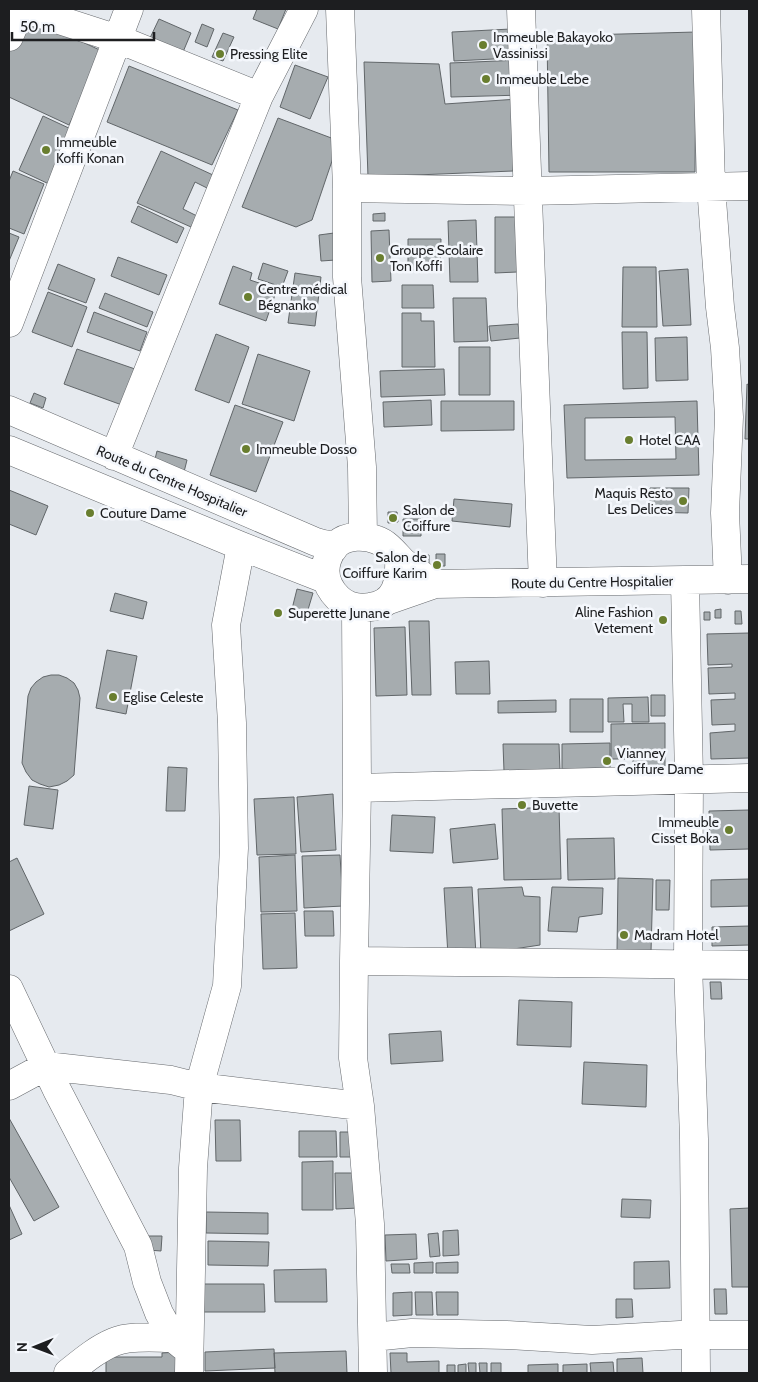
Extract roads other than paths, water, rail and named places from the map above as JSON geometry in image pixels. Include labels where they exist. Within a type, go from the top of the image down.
[{"type":"street","points":[[9,37],[21,9]]},
{"type":"street","points":[[25,9],[118,39],[259,96]]},
{"type":"street","points":[[9,322],[129,9]]},
{"type":"street","points":[[114,456],[259,96],[304,9]]},
{"type":"street","points":[[340,9],[347,188],[347,277],[362,467],[363,537]]},
{"type":"street","points":[[521,9],[536,443],[543,583]]},
{"type":"street","points":[[706,9],[711,186],[729,417],[725,513],[739,580]]},
{"type":"street","points":[[347,188],[528,191],[749,186]]},
{"type":"street","name":"Route du Centre Hospitalier","points":[[9,410],[316,542],[327,545],[337,544]]},
{"type":"street","points":[[9,450],[240,546],[326,579]]},
{"type":"street","points":[[399,558],[399,578],[396,587],[389,600],[378,606],[356,608],[343,603],[329,586],[326,579],[326,562],[337,544],[351,537],[363,537],[378,540],[388,546],[410,567],[435,584]]},
{"type":"street","points":[[183,1354],[193,1168],[200,1087],[227,986],[234,848],[232,723],[226,625],[240,546]]},
{"type":"street","name":"Route du Centre Hospitalier","points":[[389,600],[435,584],[739,580]]},
{"type":"street","points":[[685,581],[690,779],[688,964],[694,1138],[696,1373]]},
{"type":"street","points":[[356,608],[357,788],[353,1058],[360,1106],[370,1224],[373,1373]]},
{"type":"street","points":[[357,788],[749,778]]},
{"type":"street","points":[[354,961],[749,965]]},
{"type":"street","points":[[9,989],[138,1246],[147,1282],[158,1313],[183,1354]]},
{"type":"street","points":[[9,1086],[46,1066],[171,1080],[200,1087],[360,1106]]},
{"type":"street","points":[[373,1337],[422,1334],[592,1340],[696,1335],[749,1335]]},
{"type":"street","points":[[68,1373],[90,1355],[115,1341],[134,1338],[183,1354]]},
{"type":"place","name":"Immeuble Bakayoko Vassinissi","points":[[483,45]]},
{"type":"place","name":"Pressing Elite","points":[[220,54]]},
{"type":"place","name":"Immeuble Lebe","points":[[486,79]]},
{"type":"place","name":"Immeuble Koffi Konan","points":[[46,150]]},
{"type":"place","name":"Groupe Scolaire Ton Koffi","points":[[380,258]]},
{"type":"place","name":"Centre médical Bégnanko","points":[[248,297]]},
{"type":"place","name":"Hotel CAA","points":[[629,440]]},
{"type":"place","name":"Immeuble Dosso","points":[[246,449]]},
{"type":"place","name":"Maquis Resto Les Delices","points":[[683,501]]},
{"type":"place","name":"Couture Dame","points":[[90,513]]},
{"type":"place","name":"Salon de Coiffure","points":[[393,518]]},
{"type":"place","name":"Salon de Coiffure Karim","points":[[437,565]]},
{"type":"place","name":"Superette Junane","points":[[278,613]]},
{"type":"place","name":"Aline Fashion Vetement","points":[[663,620]]},
{"type":"place","name":"Eglise Celeste","points":[[113,697]]},
{"type":"place","name":"Vianney Coiffure Dame","points":[[607,761]]},
{"type":"place","name":"Buvette","points":[[522,805]]},
{"type":"place","name":"Immeuble Cisset Boka","points":[[729,830]]},
{"type":"place","name":"Madram Hotel","points":[[624,935]]}]
